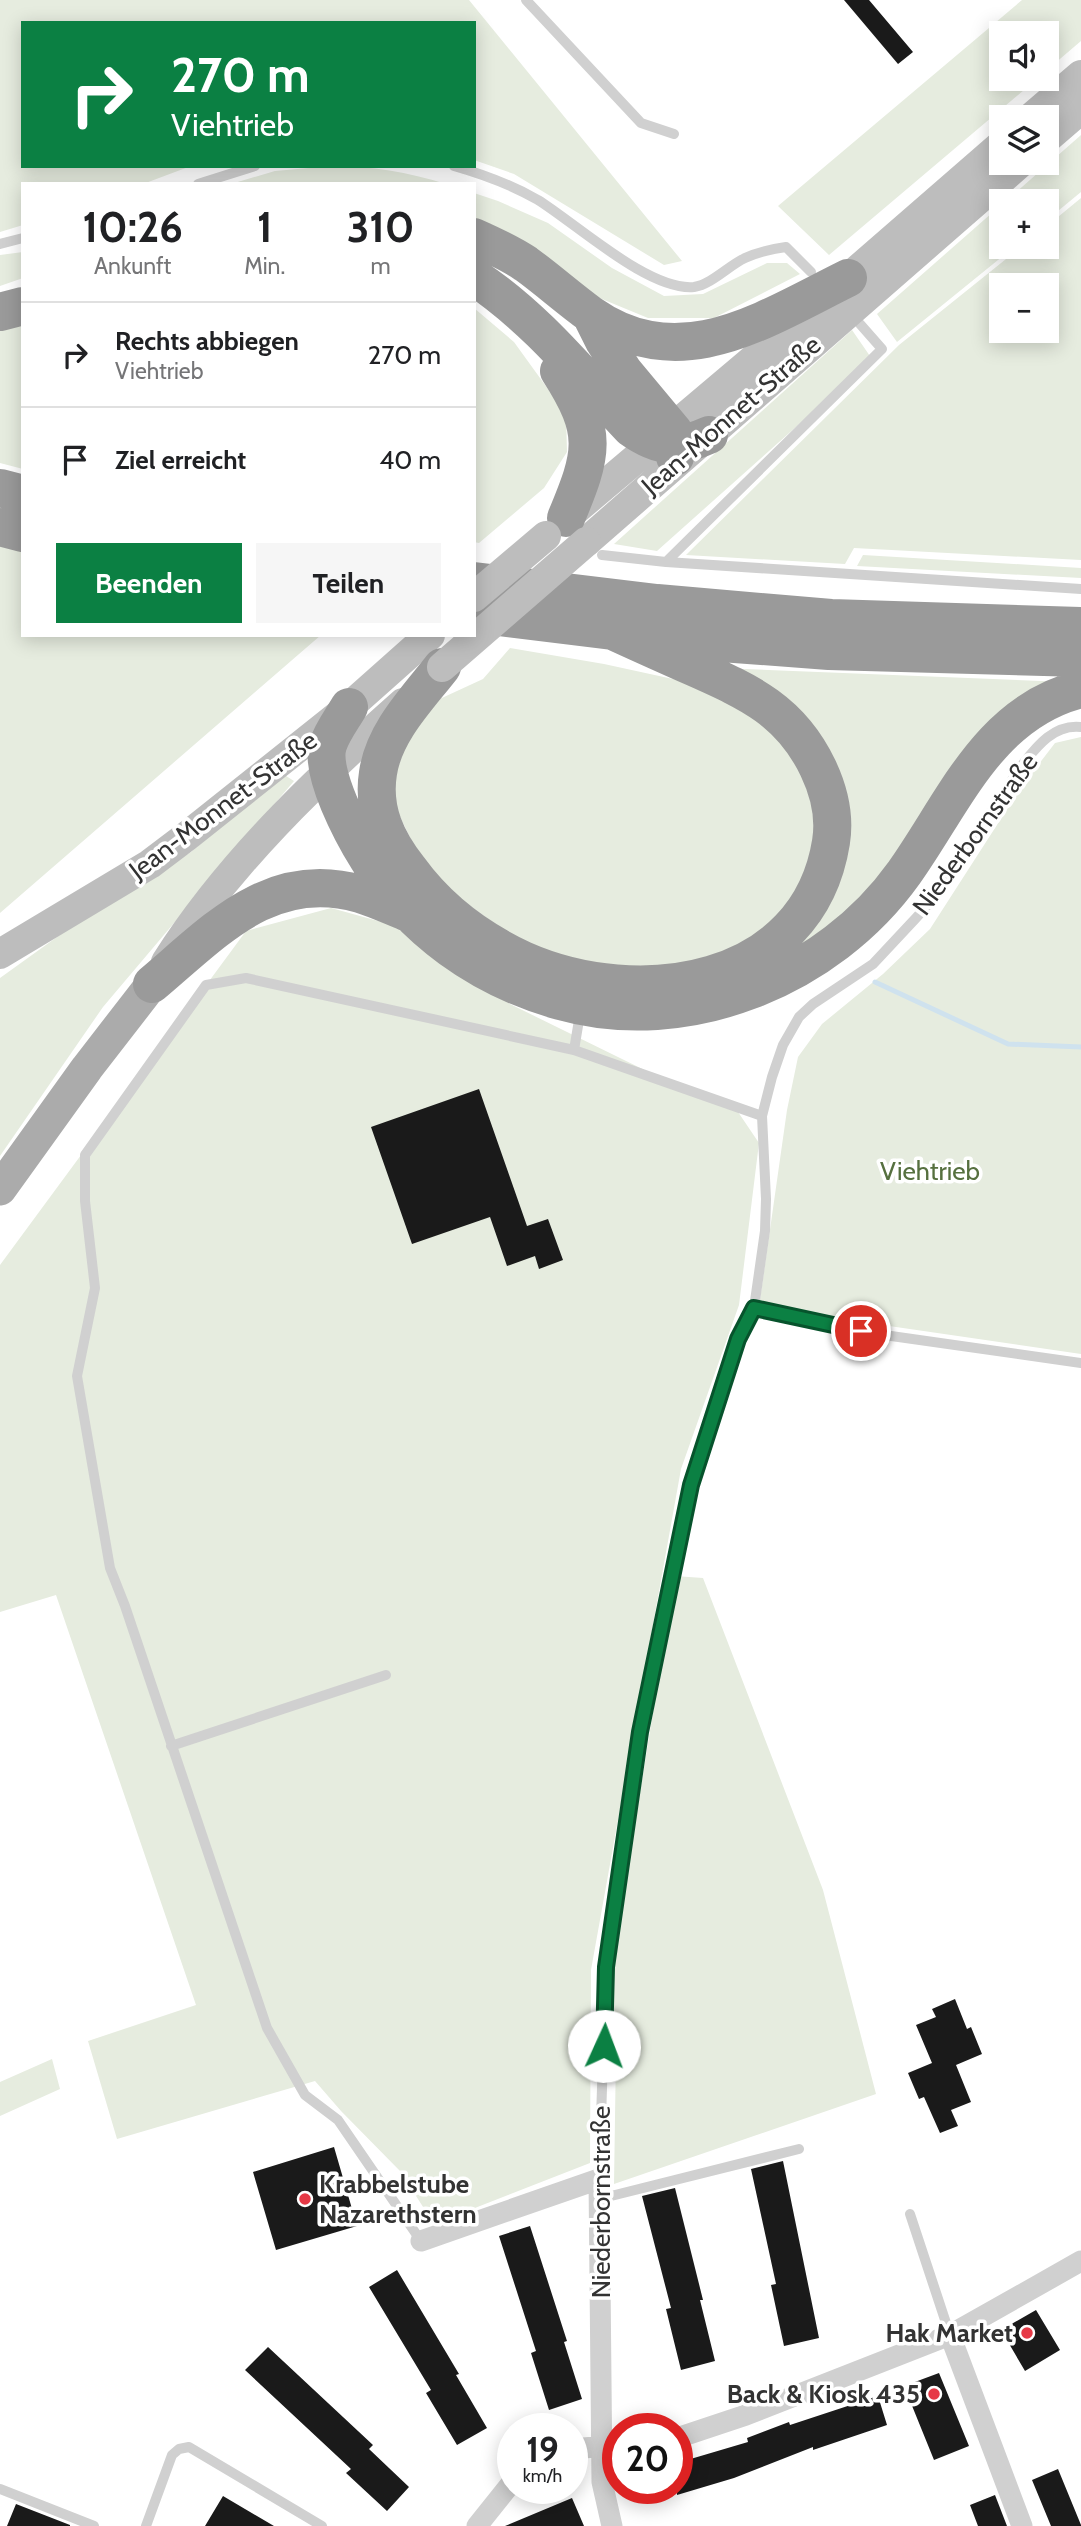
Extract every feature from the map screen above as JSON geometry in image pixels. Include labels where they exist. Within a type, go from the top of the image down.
[{"type":"highway","points":[[476,238],[525,263],[591,314],[621,332],[673,344],[696,342],[757,323],[848,278]]},
{"type":"highway","points":[[476,278],[497,292],[532,324],[631,428],[675,444]]},
{"type":"highway","points":[[0,312],[21,307]]},
{"type":"highway","points":[[591,314],[624,372],[675,444]]},
{"type":"highway","points":[[532,324],[574,394],[587,426],[589,444],[575,538]]},
{"type":"highway","points":[[0,488],[21,493]]},
{"type":"highway","points":[[0,527],[21,532]]},
{"type":"highway","points":[[476,581],[592,596],[768,613],[975,624],[1081,626]]},
{"type":"highway","points":[[476,614],[615,632],[829,651],[1081,658]]},
{"type":"highway","points":[[436,651],[389,741],[377,775],[377,797],[385,833],[397,855],[433,897],[486,940],[525,960],[568,975],[610,983],[650,984],[688,980],[739,966],[763,953],[781,938],[797,922],[819,887],[828,861],[832,817],[823,778],[798,732],[769,706],[731,684],[615,632]]},
{"type":"highway","points":[[348,707],[327,747],[328,769],[344,815],[359,845],[381,880],[411,915],[460,956],[500,979],[540,996],[580,1007],[648,1012],[693,1006],[735,996],[788,975],[824,954],[892,889],[954,792],[980,757],[1029,713],[1081,689]]},
{"type":"highway","points":[[152,984],[236,914],[261,900],[288,892],[314,888],[336,889],[379,901],[411,915]]},
{"type":"main road","points":[[1046,105],[1081,75]]},
{"type":"main road","points":[[1059,128],[1081,109]]},
{"type":"main road","name":"Jean-Monnet-Straße","points":[[476,618],[575,538],[848,278],[989,155]]},
{"type":"main road","name":"Jean-Monnet-Straße","points":[[675,444],[1005,175]]},
{"type":"main road","name":"Jean-Monnet-Straße","points":[[476,596],[575,538]]},
{"type":"main road","name":"Jean-Monnet-Straße","points":[[0,954],[150,864],[348,707],[400,662],[436,651],[453,637]]},
{"type":"main road","points":[[0,1189],[87,1068],[152,984],[190,924],[275,825],[436,651]]},
{"type":"street","points":[[421,2241],[599,2189]]},
{"type":"street","name":"Niederbornstraße","points":[[599,2189],[609,2413]]},
{"type":"street","points":[[693,2433],[746,2415],[950,2335],[1081,2261]]},
{"type":"street","points":[[950,2335],[1022,2526]]},
{"type":"street","points":[[477,2526],[497,2501]]},
{"type":"street","name":"Niederbornstraße","points":[[607,2504],[612,2526]]},
{"type":"lane","points":[[526,0],[641,123],[674,134]]},
{"type":"lane","points":[[204,182],[249,168]]},
{"type":"lane","points":[[460,168],[534,198],[646,276],[668,285],[696,286],[761,251],[786,247],[811,272]]},
{"type":"lane","points":[[0,244],[21,239]]},
{"type":"lane","points":[[666,562],[882,349],[860,324]]},
{"type":"lane","points":[[575,538],[666,562],[1081,589]]},
{"type":"lane","name":"Niederbornstraße","points":[[599,2189],[606,1967],[640,1732],[691,1485],[738,1339],[754,1308],[765,1231],[762,1116],[783,1045],[799,1017],[813,1004],[873,964],[933,899],[1035,748],[1047,736],[1062,729],[1081,727]]},
{"type":"lane","points":[[421,2241],[338,2120],[306,2095],[267,2028],[110,1568],[77,1376],[95,1288],[85,1201],[85,1155],[206,985],[246,978],[574,1049],[762,1116]]},
{"type":"lane","points":[[574,1049],[579,1020]]},
{"type":"lane","points":[[754,1308],[859,1332],[1081,1363]]},
{"type":"lane","points":[[171,1746],[386,1675]]},
{"type":"lane","points":[[599,2189],[800,2149]]},
{"type":"lane","points":[[910,2214],[950,2335]]},
{"type":"lane","points":[[146,2526],[172,2455],[179,2449],[188,2447],[322,2526]]},
{"type":"lane","points":[[0,2489],[93,2526]]},
{"type":"green space","points":[[0,0],[469,0],[682,261],[664,265],[514,174],[476,161],[476,21],[21,21],[21,168],[186,168],[148,182],[21,182],[21,226],[0,232]]},
{"type":"green space","points":[[1022,0],[1081,0],[1081,41],[1059,60],[1059,21],[997,21]]},
{"type":"green space","points":[[989,28],[989,91],[1023,91],[1006,105],[989,105],[989,120],[829,255],[778,206]]},
{"type":"green space","points":[[1081,135],[1081,192],[1059,210],[1059,189],[1020,189],[1036,175],[1059,175],[1059,154]]},
{"type":"green space","points":[[370,168],[439,182],[238,182],[275,171]]},
{"type":"green space","points":[[476,194],[548,223],[612,268],[664,296],[703,294],[767,263],[787,263],[800,274],[714,318],[648,318],[597,297],[476,221]]},
{"type":"green space","points":[[1081,198],[1081,560],[854,548],[845,564],[686,555],[899,345],[1006,259],[1059,259],[1059,216]]},
{"type":"green space","points":[[989,216],[989,259],[999,259],[897,342],[877,314]]},
{"type":"green space","points":[[21,252],[21,279],[0,286],[0,255]]},
{"type":"green space","points":[[476,310],[514,342],[566,414],[567,452],[544,488],[479,543],[476,542]]},
{"type":"green space","points":[[21,315],[21,468],[0,463],[0,320]]},
{"type":"green space","points":[[852,330],[872,359],[657,551],[614,544]]},
{"type":"green space","points":[[0,541],[21,546],[21,637],[319,637],[0,913]]},
{"type":"green space","points":[[863,555],[1081,568],[1081,578],[857,566]]},
{"type":"green space","points":[[510,648],[604,664],[696,684],[752,710],[791,743],[820,828],[791,912],[727,964],[624,971],[538,954],[429,877],[392,800],[395,777],[406,742],[431,703],[483,679]]},
{"type":"green space","points":[[720,668],[1066,682],[851,917],[780,965],[843,815]]},
{"type":"green space","name":"Viehtrieb","points":[[1081,737],[1081,1354],[759,1307],[787,1110],[798,1057],[822,1024],[883,974],[930,929],[1022,786],[1055,743]]},
{"type":"green space","points":[[283,774],[294,781],[103,1007],[0,1156],[0,978],[82,919],[191,852]]},
{"type":"green space","points":[[331,908],[400,927],[510,1004],[675,1085],[736,1109],[759,1143],[739,1305],[681,1469],[591,1970],[590,2163],[434,2224],[400,2171],[315,2081],[117,2139],[88,2041],[196,2005],[56,1595],[0,1612],[0,1265],[246,931]]},
{"type":"green space","points":[[675,1576],[703,1578],[823,1890],[876,2094],[614,2184],[616,2051],[612,1966]]},
{"type":"green space","points":[[52,2059],[60,2089],[0,2116],[0,2082]]},
{"type":"building","points":[[844,0],[869,0],[913,52],[898,64]]},
{"type":"building","points":[[479,1089],[527,1226],[548,1219],[563,1260],[539,1269],[535,1256],[507,1266],[490,1217],[412,1244],[371,1127]]},
{"type":"building","points":[[955,1999],[967,2029],[971,2027],[982,2054],[956,2065],[971,2102],[951,2110],[958,2126],[940,2133],[924,2097],[919,2099],[908,2073],[932,2063],[916,2025],[936,2017],[932,2009]]},
{"type":"building","name":"Krabbelstube Nazarethstern","points":[[334,2147],[357,2226],[276,2250],[253,2172]]},
{"type":"building","points":[[783,2161],[819,2338],[784,2346],[771,2285],[776,2284],[751,2169]]},
{"type":"building","points":[[675,2188],[715,2361],[681,2370],[666,2309],[671,2308],[642,2196]]},
{"type":"building","points":[[530,2226],[567,2341],[564,2342],[582,2399],[549,2410],[531,2353],[536,2351],[499,2236]]},
{"type":"building","points":[[397,2270],[459,2374],[456,2375],[487,2428],[457,2445],[426,2393],[431,2390],[369,2287]]},
{"type":"building","points":[[1036,2310],[1060,2350],[1025,2371],[1001,2330]]},
{"type":"building","points":[[268,2347],[373,2445],[369,2449],[409,2487],[387,2511],[346,2473],[351,2469],[245,2370]]},
{"type":"building","points":[[939,2373],[969,2446],[934,2460],[904,2386]]},
{"type":"building","points":[[878,2396],[887,2425],[813,2450],[813,2447],[734,2478],[693,2490],[693,2458],[748,2442],[747,2438],[789,2422],[790,2425]]},
{"type":"building","points":[[1058,2469],[1081,2526],[1051,2526],[1032,2480]]},
{"type":"building","points":[[995,2495],[1007,2526],[978,2526],[970,2505]]},
{"type":"building","points":[[223,2496],[274,2526],[205,2526]]},
{"type":"building","points":[[16,2504],[70,2525],[70,2526],[7,2526]]},
{"type":"building","points":[[558,2504],[575,2504],[584,2526],[505,2526]]},
{"type":"waterway","points":[[875,982],[1008,1044],[1081,1047]]},
{"type":"place","name":"Krabbelstube Nazarethstern","points":[[305,2199]]},
{"type":"place","name":"Hak Market","points":[[1027,2333]]},
{"type":"place","name":"Back & Kiosk 435","points":[[934,2394]]},
{"type":"route","points":[[604,2046],[606,1967],[640,1732],[691,1485],[738,1339],[754,1308],[861,1331]]}]
